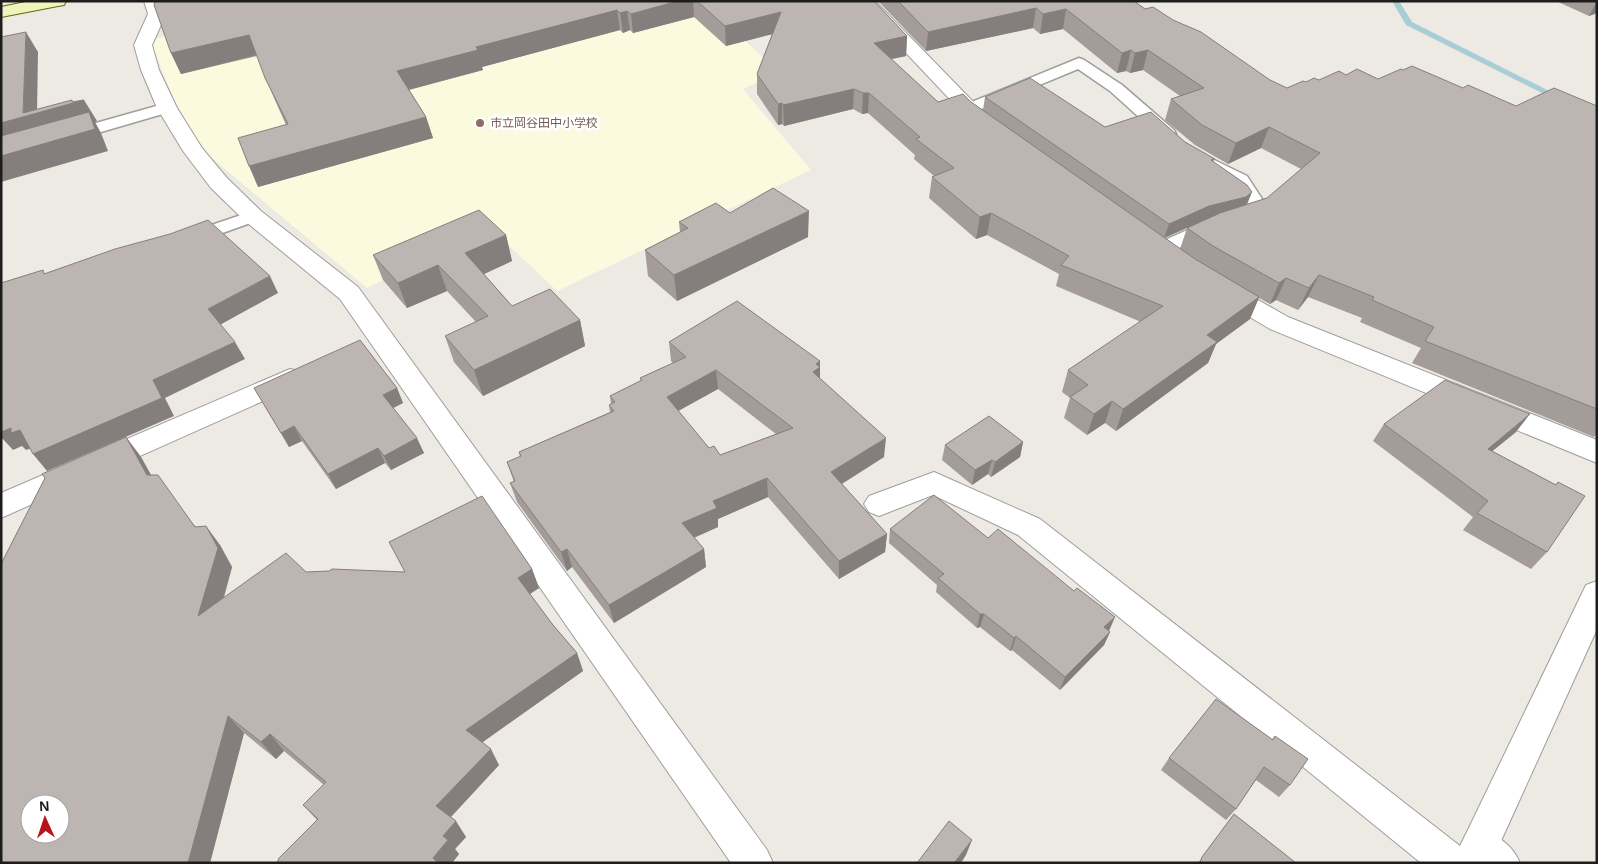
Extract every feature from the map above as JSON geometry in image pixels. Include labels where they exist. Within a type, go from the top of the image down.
[{"type":"main road","points":[[1,12],[58,1]]},
{"type":"street","points":[[152,1],[157,14],[143,45],[150,70],[167,108],[193,151],[219,183],[253,216],[348,293],[754,863]]},
{"type":"street","points":[[865,1],[968,109],[1000,134]]},
{"type":"street","points":[[1153,243],[1182,264]]},
{"type":"street","points":[[1204,279],[1279,323],[1597,452]]},
{"type":"street","points":[[354,350],[381,338]]},
{"type":"street","points":[[1,506],[309,370]]},
{"type":"street","points":[[879,504],[934,483],[1029,527],[1475,859],[1597,594]]},
{"type":"lane","points":[[968,109],[1079,63],[1116,88],[1184,148],[1241,180],[1259,208],[1247,217],[1153,243]]},
{"type":"lane","points":[[57,139],[167,108]]},
{"type":"lane","points":[[172,245],[253,216]]},
{"type":"shaded area","name":"市立岡谷田中小学校","points":[[317,1],[701,1],[779,72],[743,89],[811,170],[557,291],[490,228],[367,288],[202,150],[173,97],[150,40]]},
{"type":"building","points":[[155,1],[678,1],[631,14],[627,11],[620,13],[617,10],[476,47],[478,50],[397,71],[426,117],[249,166],[238,138],[288,124],[265,78],[249,35],[171,53],[154,5]]},
{"type":"building","points":[[697,1],[874,1],[907,36],[874,43],[938,102],[963,94],[971,102],[1195,259],[1259,297],[1207,335],[1217,342],[1123,409],[1112,401],[1094,414],[1070,397],[1088,385],[1068,370],[1163,306],[1061,265],[1069,256],[991,213],[980,217],[932,177],[954,168],[916,139],[920,137],[869,93],[863,93],[854,89],[783,105],[782,103],[778,104],[757,74],[781,12],[725,26]]},
{"type":"building","points":[[898,1],[1134,1],[1145,9],[1153,7],[1173,20],[1201,32],[1270,80],[1287,88],[1314,78],[1319,80],[1339,71],[1346,75],[1357,69],[1378,79],[1412,66],[1463,88],[1468,85],[1516,106],[1554,88],[1597,106],[1597,409],[1425,341],[1434,327],[1372,300],[1374,297],[1319,275],[1309,288],[1286,278],[1279,283],[1213,246],[1187,228],[1220,213],[1267,198],[1320,153],[1269,127],[1236,143],[1202,125],[1171,99],[1204,88],[1148,50],[1135,53],[1131,50],[1122,53],[1066,9],[1043,14],[1036,8],[928,32]]},
{"type":"building","points":[[26,32],[23,113],[72,100],[72,102],[84,100],[1,123],[1,37]]},
{"type":"building","points":[[1030,78],[1105,127],[1151,112],[1185,142],[1215,159],[1211,160],[1247,185],[1252,192],[1246,197],[1209,206],[1169,224],[985,97]]},
{"type":"building","points":[[89,112],[95,129],[1,156],[1,136]]},
{"type":"building","points":[[773,188],[809,211],[674,275],[645,250],[688,228],[679,222],[716,203],[730,213]]},
{"type":"building","points":[[479,210],[506,235],[465,253],[512,306],[550,289],[580,320],[474,370],[445,336],[488,316],[438,265],[398,283],[373,255]]},
{"type":"building","points":[[208,220],[270,276],[208,309],[235,342],[153,380],[162,398],[33,454],[20,430],[11,433],[11,428],[1,432],[1,283],[43,270],[44,274],[115,249],[170,234]]},
{"type":"building","points":[[737,301],[820,361],[816,364],[820,367],[813,372],[886,438],[831,472],[887,534],[839,561],[767,478],[713,501],[717,508],[682,523],[704,549],[609,605],[567,549],[561,552],[510,483],[515,481],[507,462],[521,456],[519,452],[614,411],[609,405],[615,402],[610,396],[642,380],[640,378],[686,357],[669,342]],"holes":[[[716,370],[793,428],[720,455],[714,446],[709,448],[667,397]]]},
{"type":"building","points":[[360,340],[397,388],[383,395],[417,438],[384,456],[378,448],[328,474],[294,426],[281,433],[254,388]]},
{"type":"building","points":[[1445,380],[1530,414],[1488,449],[1556,485],[1558,482],[1585,496],[1547,552],[1477,513],[1488,501],[1384,424]]},
{"type":"building","points":[[989,416],[1023,442],[995,462],[992,460],[975,470],[945,445]]},
{"type":"building","points":[[126,437],[147,475],[158,475],[195,527],[206,526],[218,548],[198,616],[286,553],[306,572],[329,571],[332,569],[405,572],[389,542],[482,496],[532,569],[518,578],[553,625],[577,653],[466,730],[491,749],[436,806],[456,821],[443,836],[448,840],[433,858],[438,863],[277,863],[279,858],[318,819],[303,805],[326,782],[270,734],[261,742],[228,716],[188,863],[1,863],[1,564],[45,478],[42,474]]},
{"type":"building","points":[[934,495],[988,538],[998,529],[1074,591],[1077,588],[1115,617],[1104,627],[1110,632],[1065,677],[1016,636],[1014,638],[984,614],[980,614],[938,578],[944,574],[890,529]]},
{"type":"building","points":[[1216,699],[1273,740],[1275,736],[1308,759],[1290,785],[1264,767],[1236,809],[1169,758]]},
{"type":"building","points":[[1234,814],[1296,863],[1200,863],[1202,857]]},
{"type":"building","points":[[949,821],[972,840],[954,863],[917,863]]},
{"type":"waterway","points":[[1395,1],[1409,23],[1559,98]]},
{"type":"place","name":"市立岡谷田中小学校","points":[[480,123]]}]
